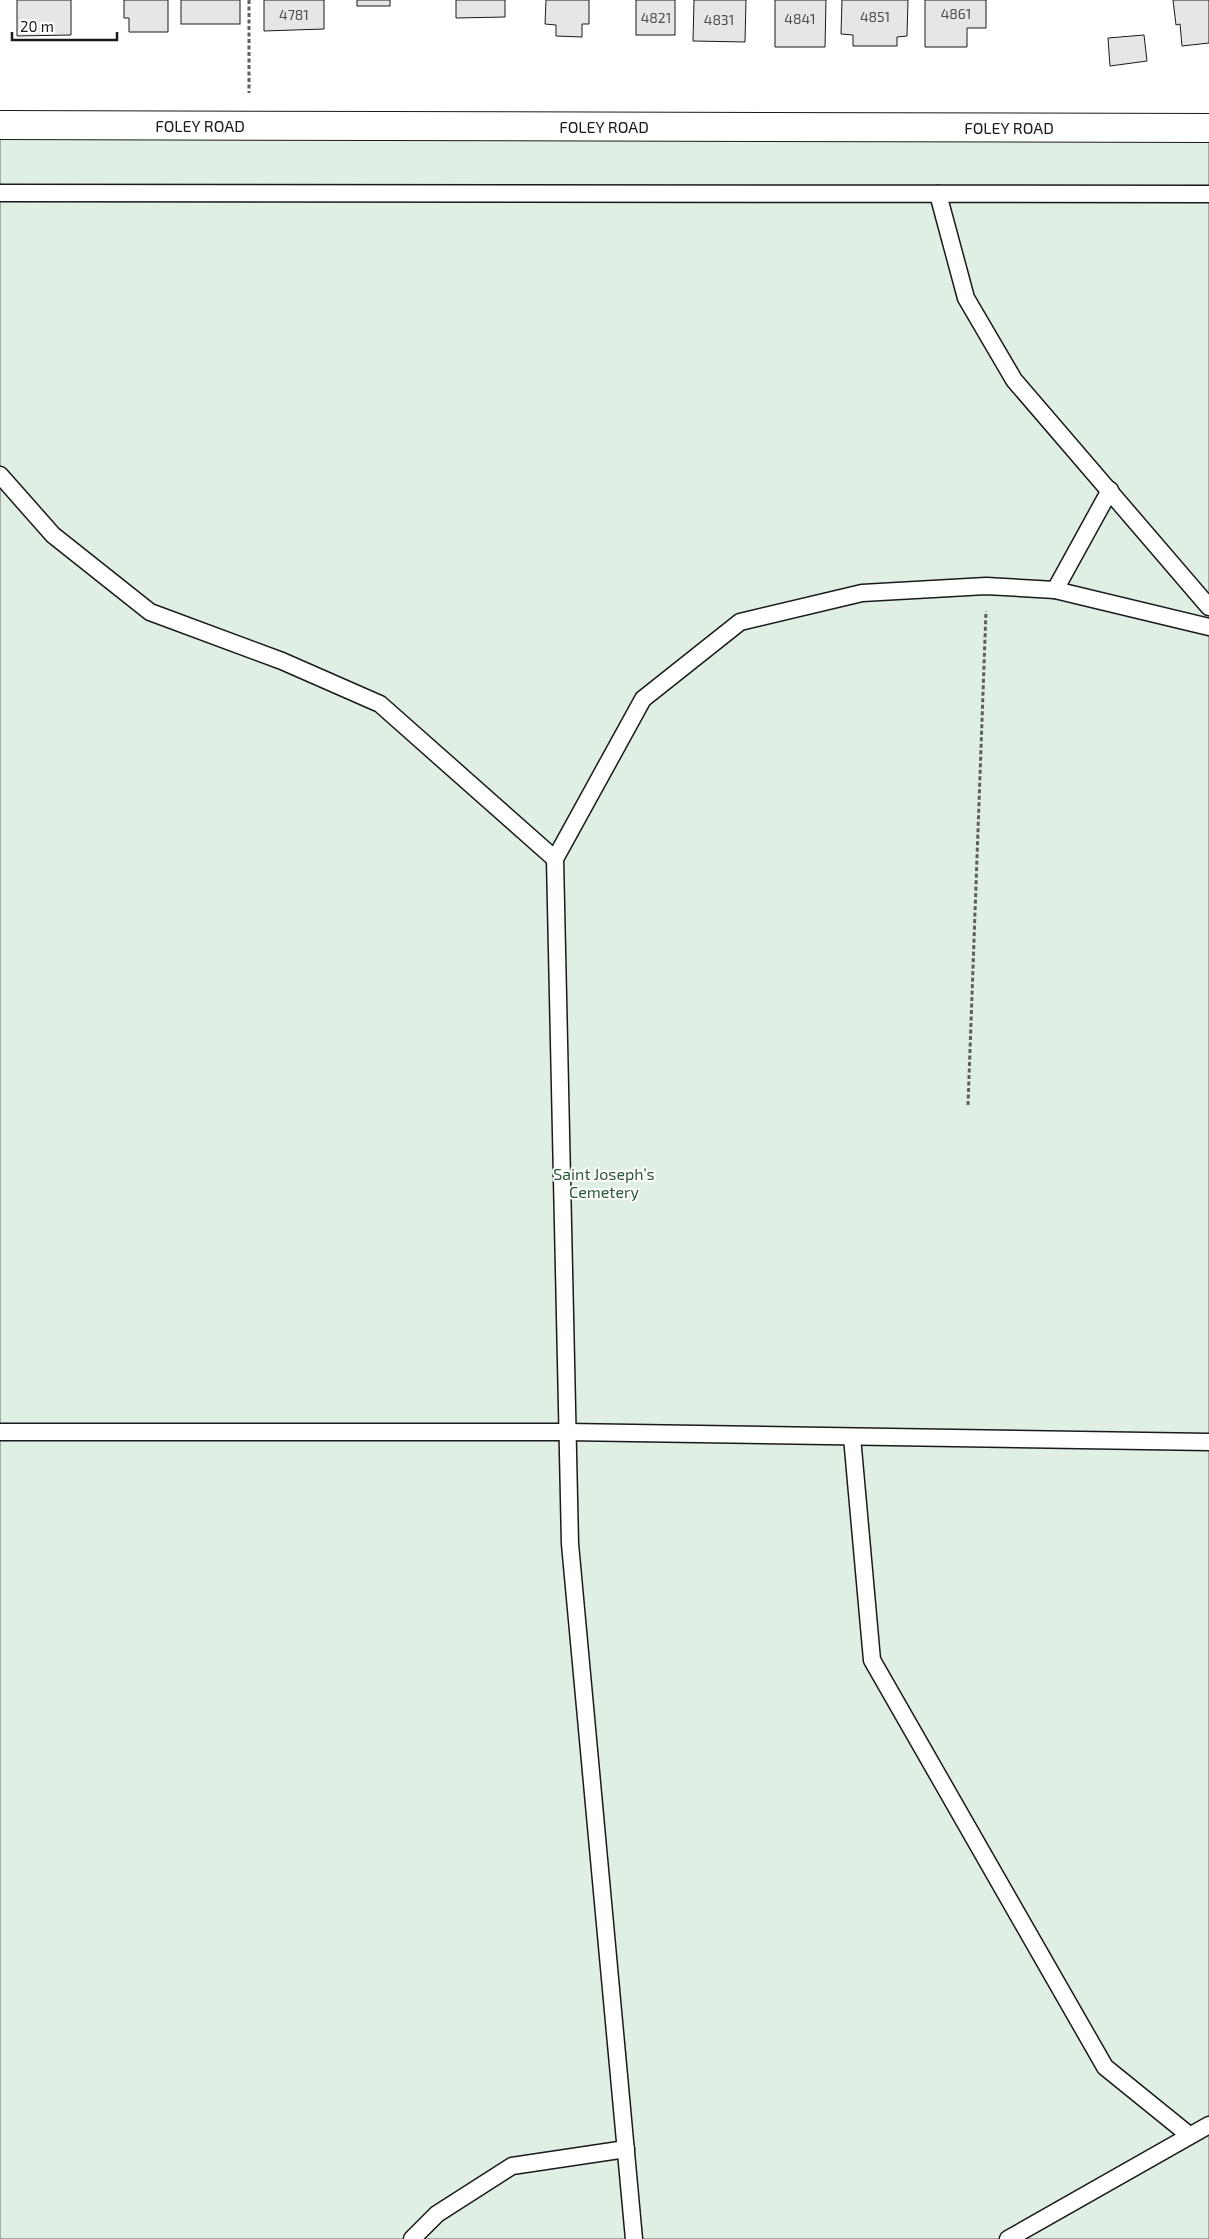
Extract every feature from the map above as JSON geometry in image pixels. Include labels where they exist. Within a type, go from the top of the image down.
[{"type":"street","name":"FOLEY ROAD","points":[[0,125],[1209,128]]},
{"type":"lane","points":[[0,193],[1209,194]]},
{"type":"lane","points":[[938,194],[966,298],[1014,380],[1209,607]]},
{"type":"lane","points":[[0,475],[53,535],[150,612],[282,661],[380,704],[555,860]]},
{"type":"lane","points":[[1055,590],[1110,490]]},
{"type":"lane","points":[[634,2239],[570,1544],[555,860],[643,699],[740,622],[862,592],[986,586],[1055,590],[1209,627]]},
{"type":"lane","points":[[0,1432],[567,1432],[1209,1442]]},
{"type":"lane","points":[[852,1437],[872,1660],[1106,2067],[1190,2135]]},
{"type":"lane","points":[[1008,2239],[1209,2125]]},
{"type":"lane","points":[[412,2239],[437,2214],[512,2166],[626,2149]]},
{"type":"path","points":[[249,0],[249,126]]},
{"type":"path","points":[[968,1105],[986,586]]},
{"type":"green space","name":"Saint Joseph’s Cemetery","points":[[0,125],[1209,128],[1209,2239],[0,2239]]},
{"type":"building","points":[[17,0],[71,0],[71,35],[17,36]]},
{"type":"building","points":[[124,0],[168,0],[168,32],[129,32],[129,18],[124,18]]},
{"type":"building","points":[[181,0],[240,0],[240,24],[181,24]]},
{"type":"building","points":[[264,0],[324,0],[324,29],[264,31]]},
{"type":"building","points":[[357,0],[390,0],[390,6],[357,6]]},
{"type":"building","points":[[456,0],[505,0],[505,17],[456,18]]},
{"type":"building","points":[[546,0],[589,0],[589,24],[582,24],[582,37],[556,36],[556,25],[545,24]]},
{"type":"building","points":[[636,0],[675,0],[675,35],[636,35]]},
{"type":"building","points":[[694,0],[746,0],[745,42],[693,41]]},
{"type":"building","points":[[775,0],[826,0],[825,47],[775,47]]},
{"type":"building","points":[[842,0],[908,0],[907,36],[897,37],[897,46],[853,46],[853,35],[841,34]]},
{"type":"building","points":[[925,0],[986,0],[986,28],[967,28],[967,47],[925,47]]},
{"type":"building","points":[[1173,0],[1209,0],[1209,43],[1182,46],[1180,24],[1176,25]]},
{"type":"building","points":[[1144,35],[1147,61],[1110,66],[1108,38]]}]
